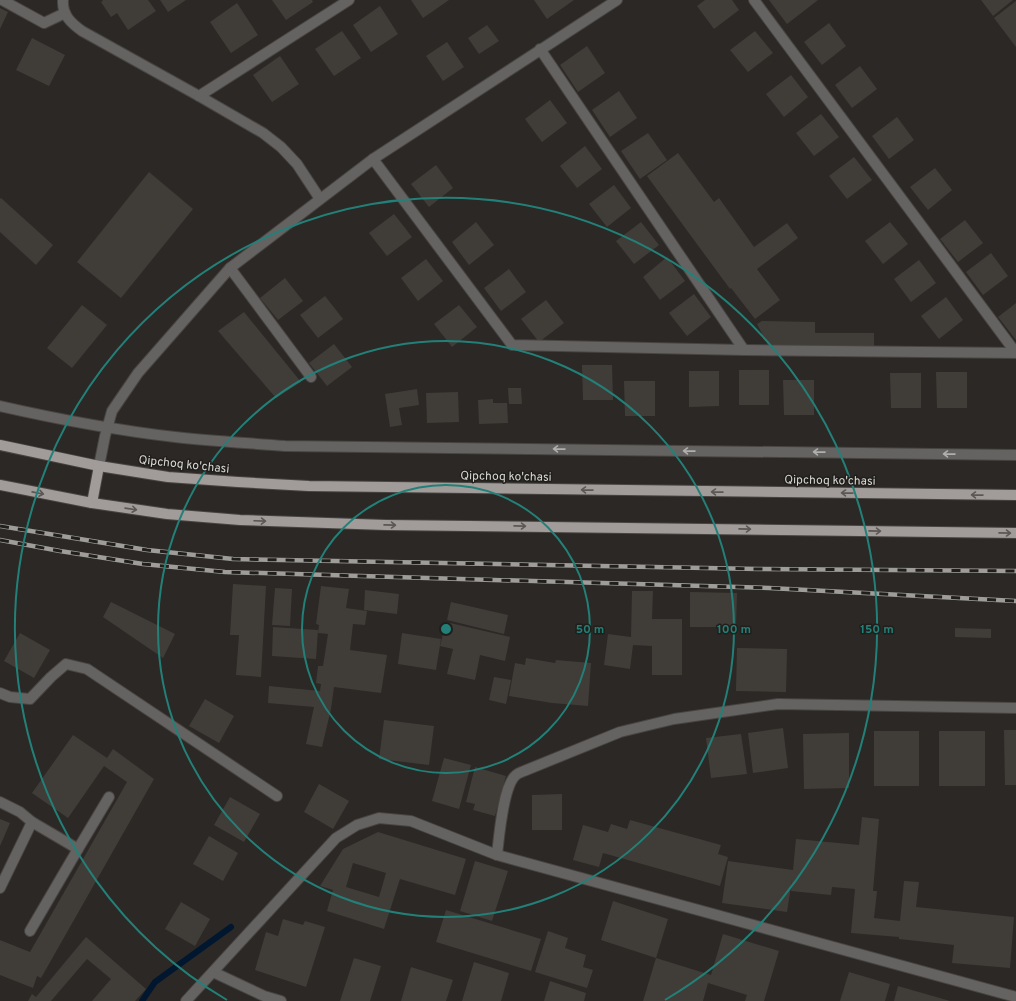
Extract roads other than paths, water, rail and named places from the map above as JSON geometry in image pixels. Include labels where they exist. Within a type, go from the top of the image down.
[{"type":"main road","name":"Qipchoq ko'chasi","points":[[0,447],[99,466],[168,477],[308,486],[1016,495]]},
{"type":"main road","points":[[92,503],[99,466]]},
{"type":"main road","points":[[0,485],[92,503],[167,514],[240,520],[314,523],[1016,533]]},
{"type":"street","points":[[2,0],[44,23],[65,13]]},
{"type":"street","points":[[63,0],[65,13],[72,23],[82,31],[263,133],[281,147],[297,164],[320,199]]},
{"type":"street","points":[[199,96],[348,0]]},
{"type":"street","points":[[99,466],[112,411],[138,373],[230,268],[373,159],[617,0]]},
{"type":"street","points":[[754,0],[1016,353]]},
{"type":"street","points":[[540,49],[744,350]]},
{"type":"street","points":[[373,159],[512,345],[744,350],[1016,353]]},
{"type":"street","points":[[230,268],[311,377]]},
{"type":"street","points":[[0,406],[61,419],[175,437],[285,446],[1016,455]]},
{"type":"street","points":[[0,693],[10,698],[30,699],[66,664],[87,669],[277,796]]},
{"type":"street","points":[[497,855],[506,795],[509,784],[516,775],[620,732],[674,719],[778,704],[1016,708]]},
{"type":"street","points":[[30,931],[109,797]]},
{"type":"street","points":[[0,802],[20,812],[32,822],[78,849]]},
{"type":"street","points":[[186,1001],[336,838],[357,825],[379,818],[411,821],[497,855],[1016,997]]},
{"type":"street","points":[[0,888],[32,822]]},
{"type":"street","points":[[213,972],[264,999],[281,1001]]},
{"type":"waterway","points":[[142,1001],[155,982],[231,927]]},
{"type":"railway","points":[[0,526],[147,550],[233,559],[758,569],[1016,571]]},
{"type":"railway","points":[[0,540],[143,564],[225,572],[769,588],[1016,601]]}]
